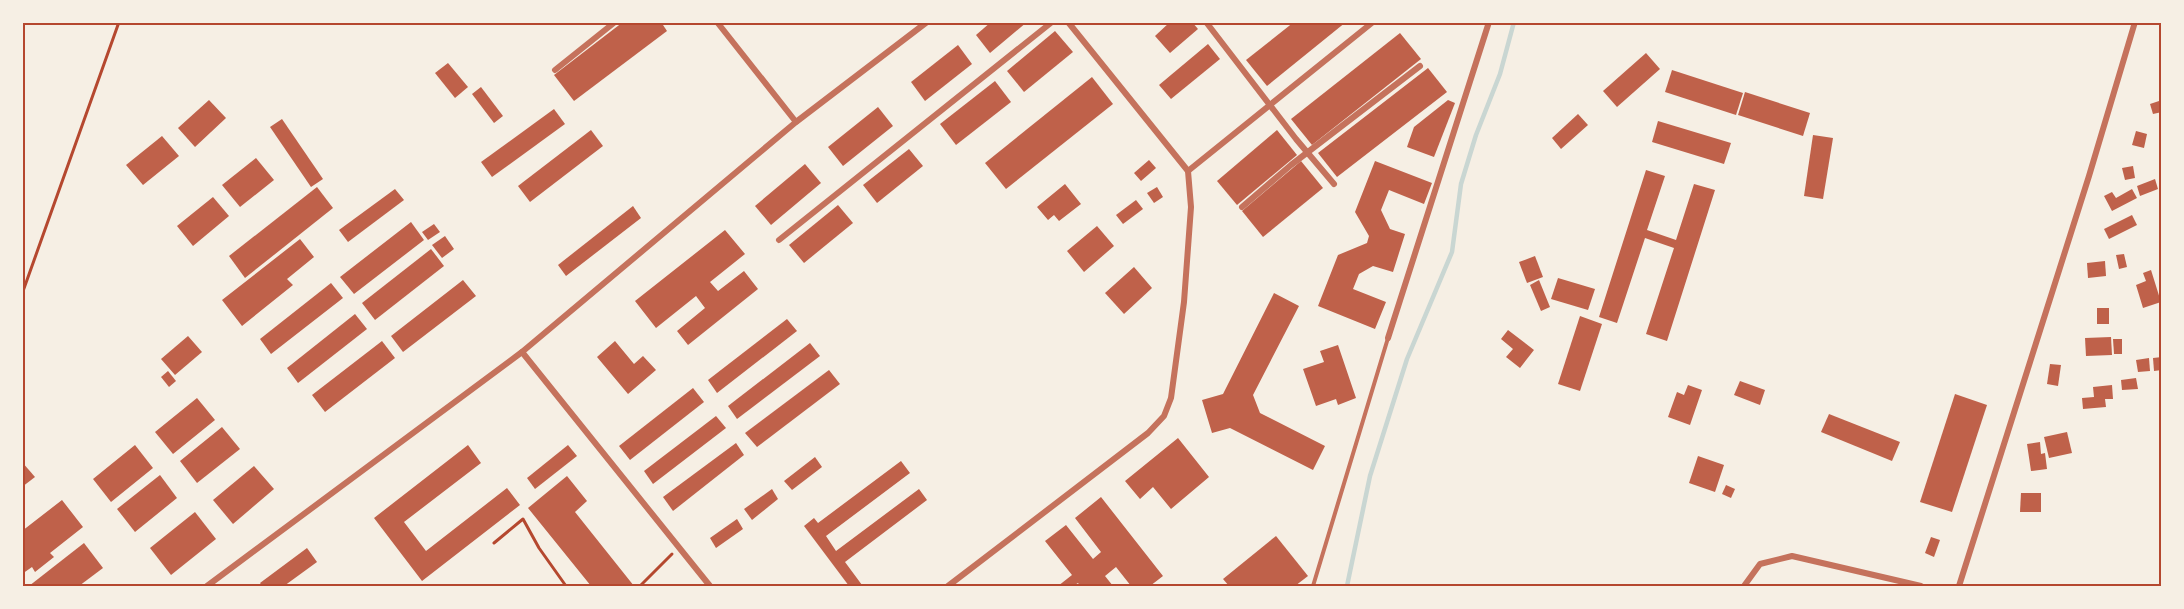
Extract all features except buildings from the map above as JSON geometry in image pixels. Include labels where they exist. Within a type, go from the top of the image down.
[{"type":"street","points":[[555,70],[615,22]]},
{"type":"street","points":[[717,22],[796,122]]},
{"type":"street","points":[[207,586],[522,352],[796,122],[927,22]]},
{"type":"street","points":[[778,240],[1052,22]]},
{"type":"street","points":[[948,586],[1148,433],[1164,416],[1171,398],[1184,302],[1191,207],[1188,171],[1068,22]]},
{"type":"street","points":[[1206,22],[1269,105],[1334,184]]},
{"type":"street","points":[[1188,171],[1373,22]]},
{"type":"street","points":[[1388,338],[1489,22]]},
{"type":"street","points":[[1959,586],[1995,466],[2089,176],[2135,22]]},
{"type":"street","points":[[1242,207],[1291,165],[1420,66]]},
{"type":"street","points":[[522,352],[710,586]]},
{"type":"street","points":[[1744,586],[1760,564],[1791,556],[1921,586]]},
{"type":"lane","points":[[1313,586],[1388,338]]},
{"type":"path","points":[[22,294],[119,22]]},
{"type":"path","points":[[494,543],[523,519],[539,548],[566,586]]},
{"type":"path","points":[[640,586],[680,547]]},
{"type":"waterway","points":[[1347,586],[1370,476],[1407,359],[1452,252],[1461,184],[1476,135],[1500,74],[1514,22]]}]
